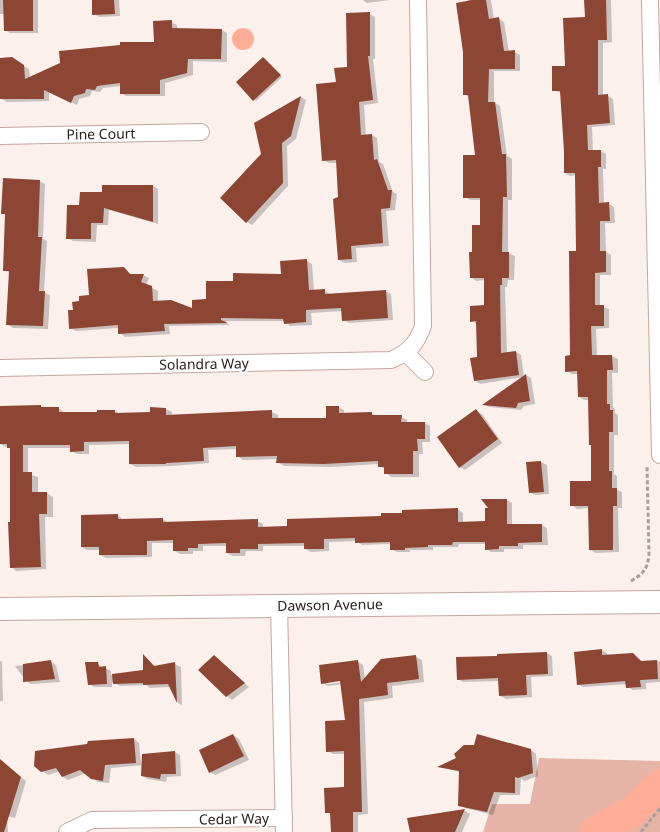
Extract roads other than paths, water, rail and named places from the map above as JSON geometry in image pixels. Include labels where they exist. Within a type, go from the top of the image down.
[{"type":"main road","name":"Dawson Avenue","points":[[0,608],[660,602]]},
{"type":"street","points":[[418,0],[422,326],[417,340],[406,353],[425,372]]},
{"type":"street","points":[[650,0],[657,137],[660,455]]},
{"type":"street","name":"Pine Court","points":[[0,136],[202,132]]},
{"type":"street","name":"Solandra Way","points":[[0,368],[391,360],[406,353]]},
{"type":"street","name":"Cedar Way","points":[[67,832],[92,820],[284,825],[279,605]]},
{"type":"waterway","points":[[595,832],[632,812],[660,785]]}]
